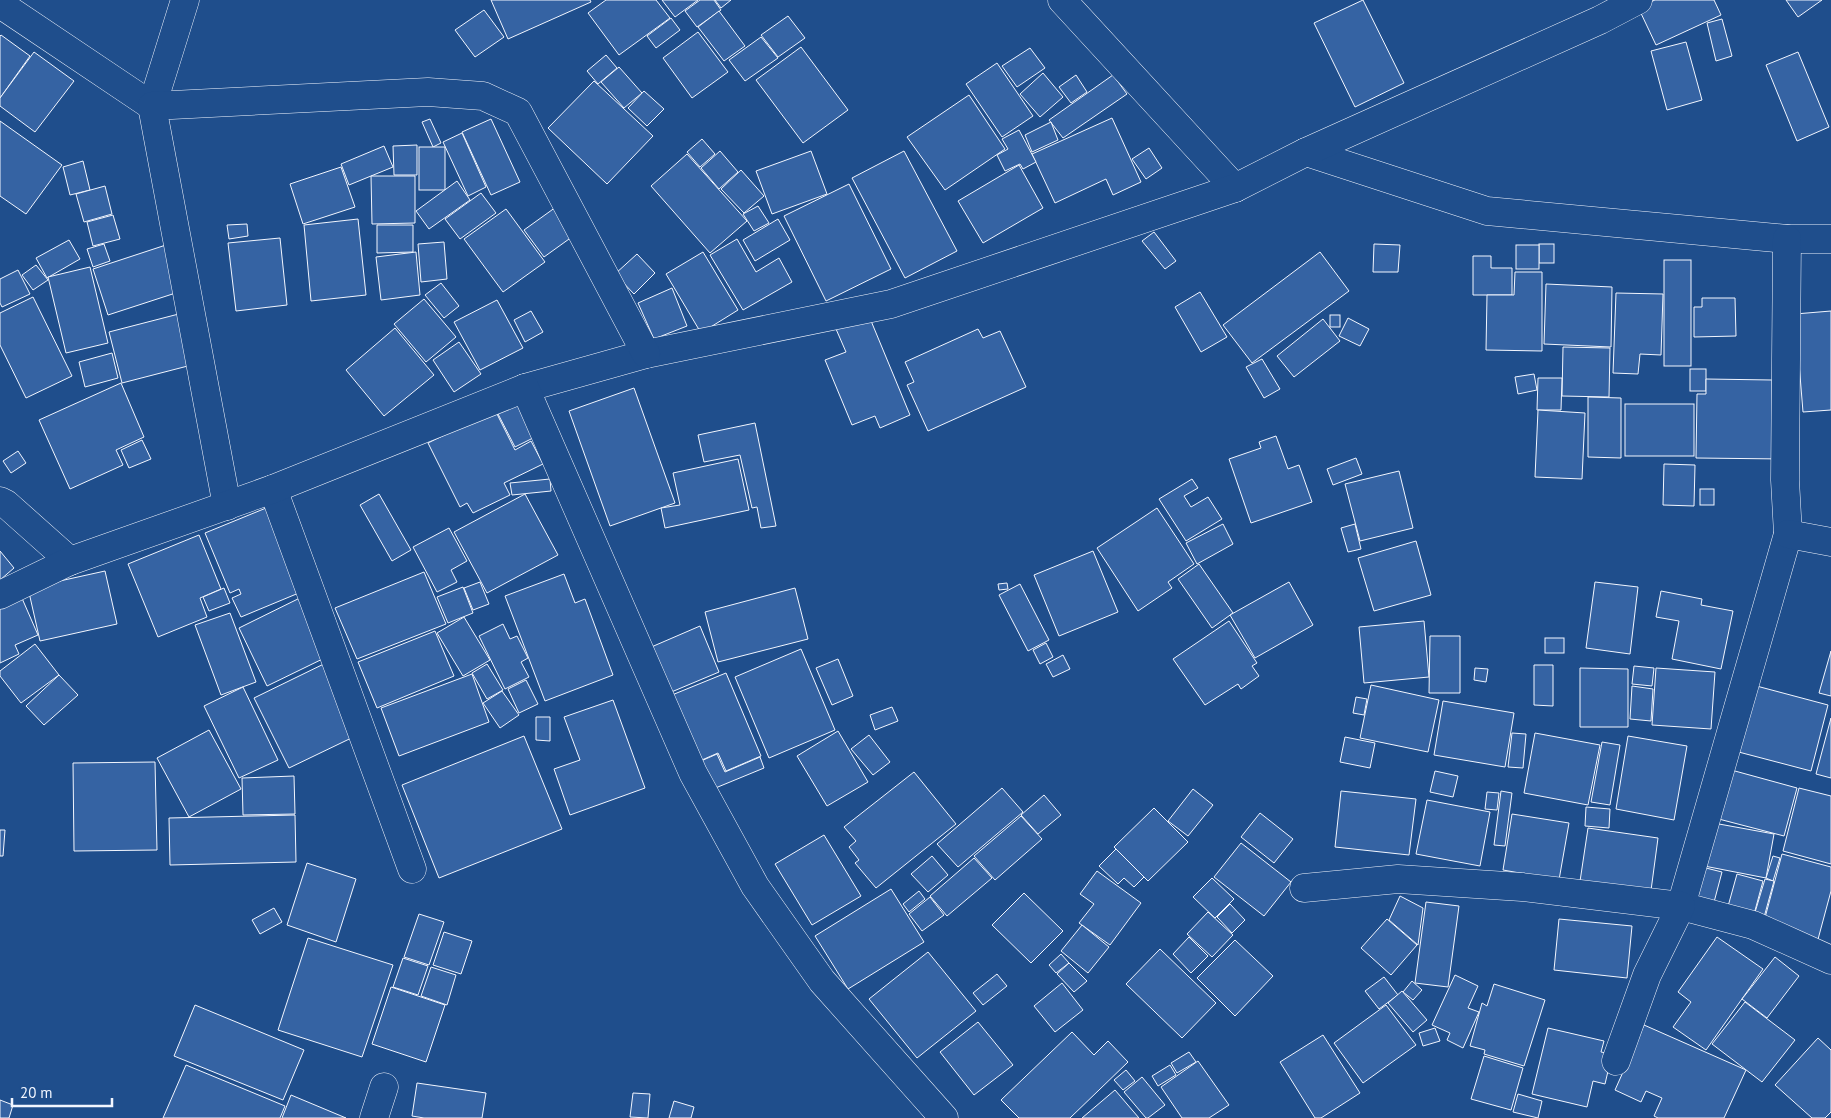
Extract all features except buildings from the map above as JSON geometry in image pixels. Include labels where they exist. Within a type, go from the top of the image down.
[{"type":"street","points":[[185,0],[152,106],[227,506]]},
{"type":"street","points":[[1062,0],[1235,188]]},
{"type":"street","points":[[0,595],[70,561],[273,489],[525,388],[646,354],[891,304],[1235,188],[1306,152],[1600,20],[1638,0]]},
{"type":"street","points":[[0,4],[152,106],[428,92],[483,96],[518,112],[646,354]]},
{"type":"street","points":[[1306,152],[1488,211],[1787,239],[1831,240]]},
{"type":"street","points":[[1616,1061],[1647,975],[1681,906],[1788,534],[1786,480],[1787,239]]},
{"type":"street","points":[[525,388],[694,773],[755,886],[822,981],[944,1118]]},
{"type":"street","points":[[273,489],[412,869]]},
{"type":"street","points":[[0,501],[6,504],[70,561]]},
{"type":"street","points":[[1788,534],[1831,542]]},
{"type":"street","points":[[1304,888],[1398,879],[1522,887],[1681,906],[1753,925],[1831,960]]},
{"type":"street","points":[[374,1118],[384,1087]]}]
